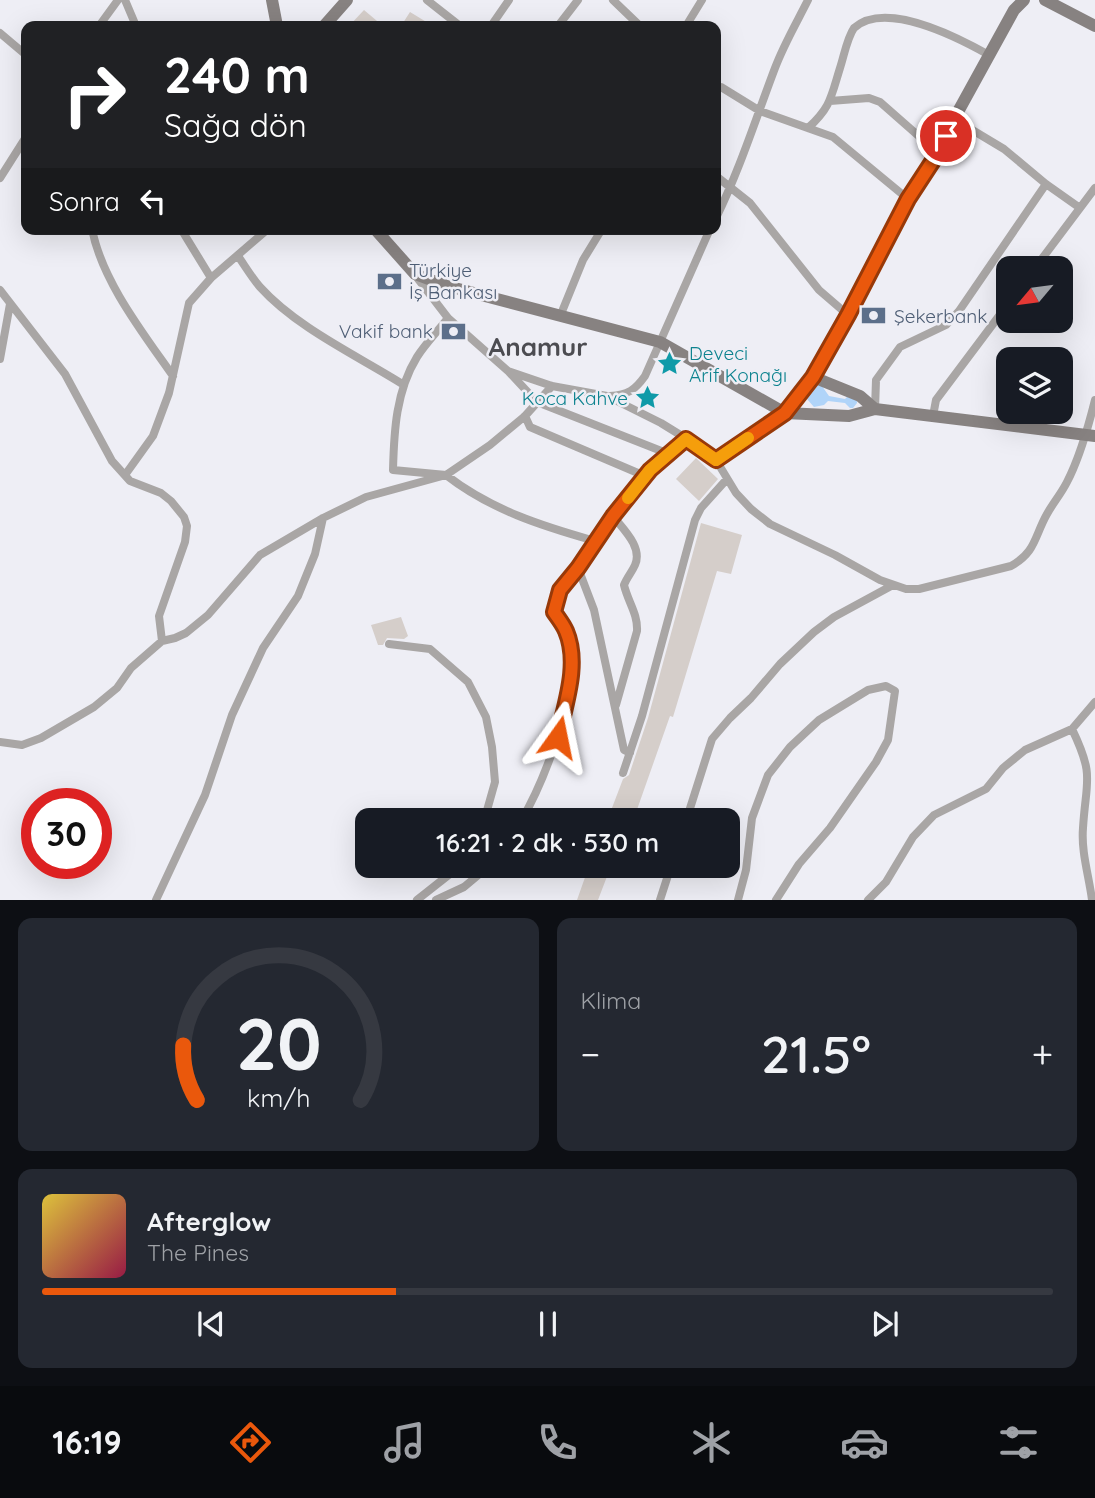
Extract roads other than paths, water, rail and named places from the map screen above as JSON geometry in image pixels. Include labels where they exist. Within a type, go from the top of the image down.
[{"type":"street","points":[[103,21],[118,0]]},
{"type":"street","points":[[125,0],[134,21]]},
{"type":"street","points":[[272,0],[276,21]]},
{"type":"street","points":[[328,21],[347,0]]},
{"type":"street","points":[[427,0],[454,21]]},
{"type":"street","points":[[494,21],[509,0]]},
{"type":"street","points":[[562,21],[579,0]]},
{"type":"street","points":[[613,0],[635,21]]},
{"type":"street","points":[[689,21],[702,0]]},
{"type":"street","points":[[721,207],[761,111],[776,65],[808,0]]},
{"type":"street","points":[[716,460],[785,413],[813,377],[908,199],[938,153],[1015,5],[1024,0]]},
{"type":"street","points":[[1045,0],[1095,26]]},
{"type":"street","points":[[808,128],[828,108],[853,29],[874,12],[887,10],[924,19],[989,55]]},
{"type":"street","points":[[0,33],[21,51]]},
{"type":"street","points":[[721,87],[761,111],[833,137],[908,199]]},
{"type":"street","points":[[830,101],[869,98],[880,102],[938,153]]},
{"type":"street","points":[[954,119],[1004,149],[1080,208]]},
{"type":"street","points":[[0,178],[21,145]]},
{"type":"street","points":[[721,180],[750,203],[819,290],[848,315]]},
{"type":"street","points":[[875,410],[876,380],[885,367],[900,348],[946,325],[959,311],[1046,184]]},
{"type":"street","points":[[1044,256],[1095,188]]},
{"type":"street","points":[[93,235],[131,316],[173,376]]},
{"type":"street","points":[[185,235],[211,278]]},
{"type":"street","points":[[125,475],[153,436],[173,376],[190,303],[211,278],[261,235]]},
{"type":"street","points":[[380,235],[415,274],[448,318],[508,371],[537,402],[669,454]]},
{"type":"street","points":[[561,314],[583,260],[598,235]]},
{"type":"street","points":[[508,371],[552,386],[607,396],[626,395],[646,376],[707,235]]},
{"type":"street","points":[[238,256],[259,286],[277,304],[303,323],[404,384]]},
{"type":"street","points":[[415,274],[447,286],[660,342],[785,413],[849,416],[875,410],[1090,436]]},
{"type":"street","points":[[0,290],[65,374],[111,461],[130,481],[161,493],[184,517],[187,526],[185,542],[159,616],[162,641]]},
{"type":"street","points":[[0,359],[10,304]]},
{"type":"street","points":[[448,318],[417,357],[404,384],[395,423],[393,470],[446,475],[465,490],[532,523],[595,541]]},
{"type":"street","points":[[933,416],[936,400],[996,320]]},
{"type":"street","points":[[813,377],[860,396],[875,410]]},
{"type":"street","points":[[0,742],[22,745],[41,738],[94,707],[117,688],[131,668],[162,641],[186,633],[208,615],[260,555],[323,518],[366,497],[446,475],[491,445],[525,416],[552,386]]},
{"type":"street","points":[[607,396],[661,423],[716,460],[751,509],[771,524],[880,580],[906,589],[919,589],[1011,566],[1024,559],[1035,542],[1045,517],[1068,482],[1090,436],[1095,400]]},
{"type":"street","points":[[525,416],[530,426],[645,477]]},
{"type":"street","points":[[527,808],[558,737],[570,680],[572,652],[566,630],[554,612],[560,590],[613,516],[645,477],[686,439]]},
{"type":"street","points":[[623,773],[631,753],[695,520],[701,508],[727,479]]},
{"type":"street","points":[[613,516],[631,537],[637,556],[635,567],[624,585],[637,618],[636,631],[616,705]]},
{"type":"street","points":[[156,900],[205,795],[232,715],[263,648],[298,596],[315,554],[323,518]]},
{"type":"street","points":[[578,568],[594,610],[624,750],[631,753]]},
{"type":"street","points":[[689,808],[712,739],[730,718],[814,632],[834,617],[894,585]]},
{"type":"street","points":[[389,644],[430,649],[468,682],[486,716],[492,747],[495,782],[488,808]]},
{"type":"street","points":[[738,900],[746,870],[752,818],[768,775],[790,747],[819,720],[867,690],[886,686],[895,691],[888,740],[851,799],[799,864],[776,900]]},
{"type":"street","points":[[868,900],[886,882],[913,837],[934,816],[986,789],[1003,768],[1025,751],[1072,729],[1095,702]]},
{"type":"street","points":[[1072,729],[1090,762],[1093,776],[1083,827],[1091,900]]},
{"type":"street","points":[[416,900],[444,878]]},
{"type":"street","points":[[436,900],[464,887],[475,878]]},
{"type":"street","points":[[660,900],[667,878]]},
{"type":"water","points":[[816,385],[822,386],[829,396],[845,399],[847,397],[857,400],[857,403],[850,408],[845,403],[828,401],[824,405],[814,407],[807,396],[809,390]]},
{"type":"place","name":"Türkiye İş Bankası","points":[[389,281]]},
{"type":"place","name":"Şekerbank","points":[[874,316]]},
{"type":"place","name":"Vakif bank","points":[[453,331]]},
{"type":"place","name":"Deveci Arif Konağı","points":[[669,364]]},
{"type":"place","name":"Koca Kahve","points":[[648,398]]},
{"type":"district","name":"Anamur","points":[[538,346]]}]
